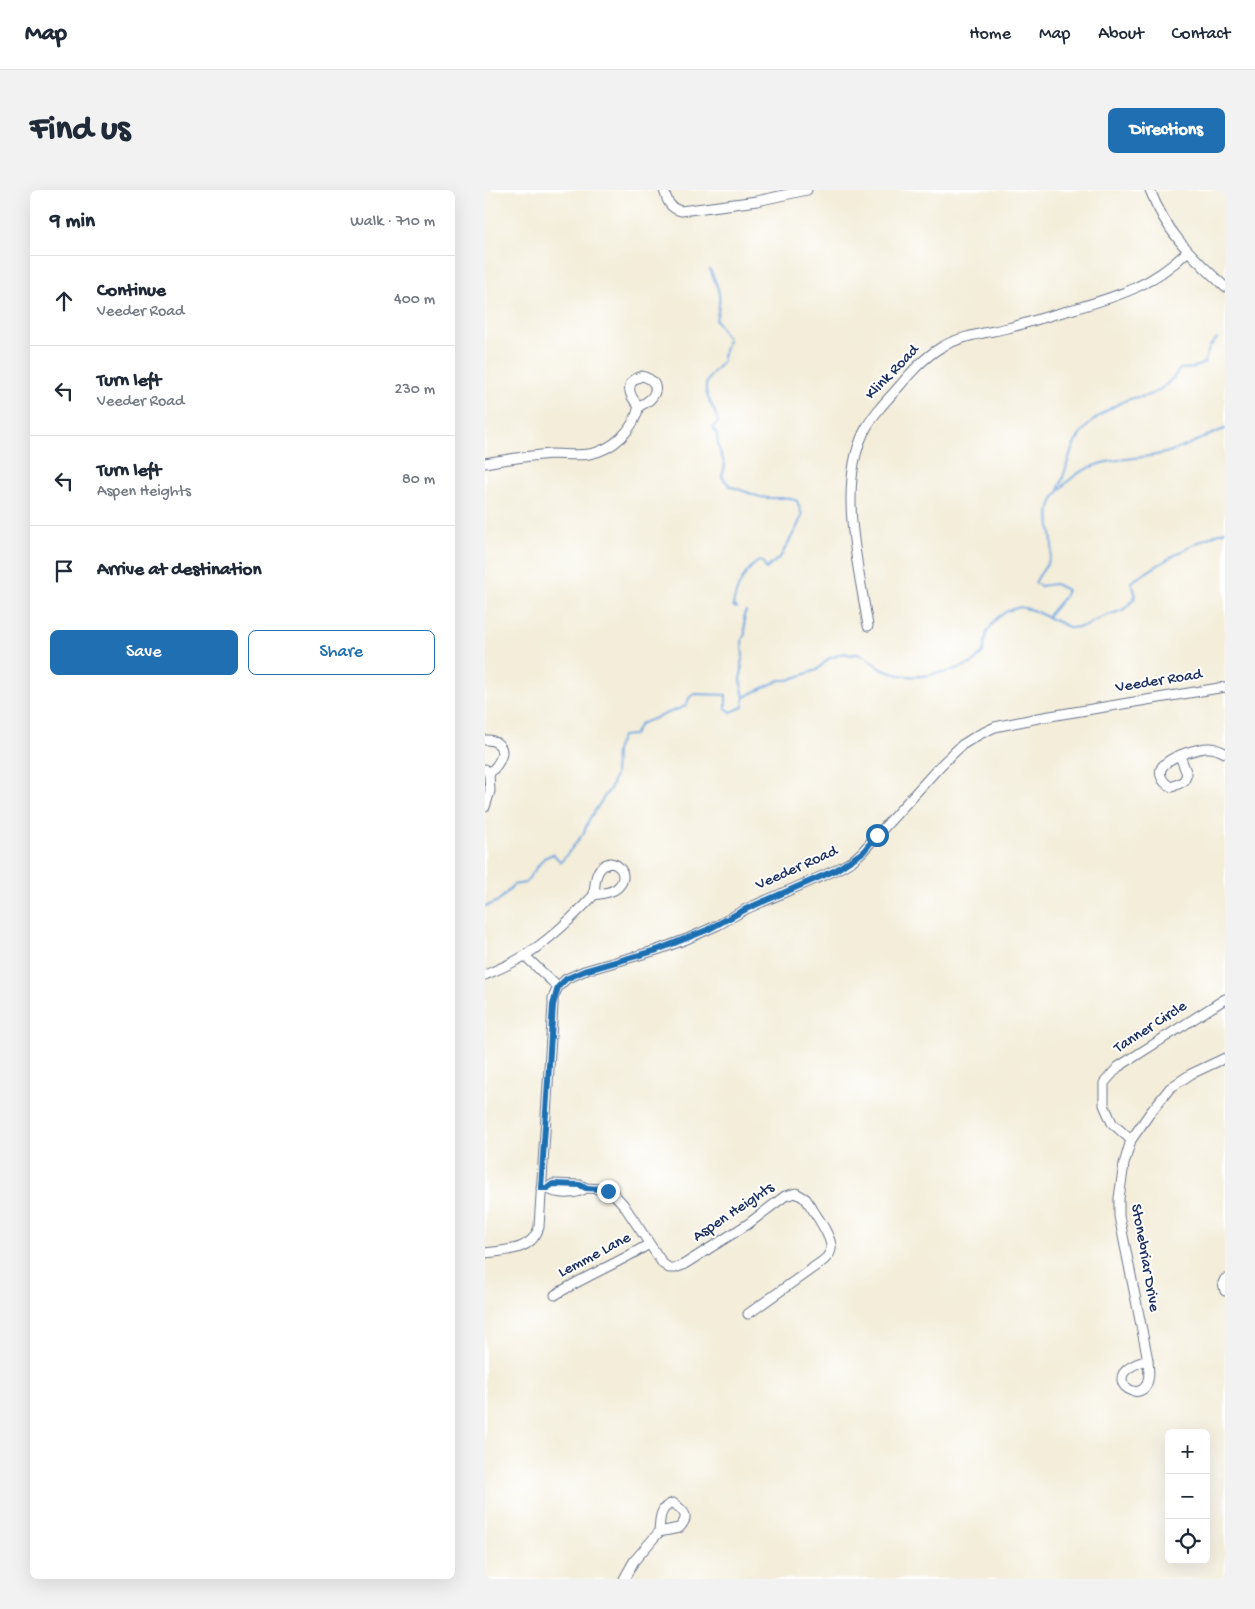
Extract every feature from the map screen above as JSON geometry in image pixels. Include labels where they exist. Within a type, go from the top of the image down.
[{"type":"street","points":[[664,190],[669,204],[676,210],[681,211],[757,201],[807,190]]},
{"type":"street","points":[[1150,190],[1167,226],[1187,252],[1225,287]]},
{"type":"street","name":"Klink Road","points":[[868,626],[855,546],[851,484],[859,443],[877,410],[914,368],[939,348],[961,339],[1024,324],[1119,295],[1147,283],[1172,267],[1187,252]]},
{"type":"street","points":[[485,463],[552,454],[590,454],[612,445],[622,437],[632,425],[639,406]]},
{"type":"street","name":"Veeder Road","points":[[558,987],[566,979],[584,971],[657,950],[707,930],[746,909],[836,870],[863,852],[941,765],[962,745],[995,727],[1225,687]]},
{"type":"street","points":[[485,740],[493,740],[502,751],[502,756],[497,766],[487,772],[490,791],[485,807]]},
{"type":"street","points":[[1180,756],[1193,750],[1211,748],[1225,754]]},
{"type":"street","points":[[485,975],[525,956],[570,921],[594,895]]},
{"type":"street","points":[[485,1253],[517,1249],[529,1244],[537,1235],[539,1227],[544,1188],[553,1005],[558,987],[525,956]]},
{"type":"street","name":"Tanner Circle","points":[[1131,1140],[1113,1123],[1103,1105],[1104,1083],[1118,1067],[1225,999]]},
{"type":"street","name":"Stonebriar Drive","points":[[1148,1360],[1119,1216],[1119,1198],[1124,1164],[1131,1140],[1170,1088],[1191,1074],[1225,1058]]},
{"type":"street","name":"Aspen Heights","points":[[544,1188],[553,1184],[580,1185],[586,1188],[603,1189],[613,1193],[623,1204],[663,1264],[669,1268],[683,1265],[748,1224],[785,1196],[796,1193],[801,1194],[806,1199],[828,1236],[831,1246],[829,1256],[748,1314]]},
{"type":"street","name":"Lemme Lane","points":[[555,1295],[568,1286],[649,1244]]},
{"type":"street","points":[[1225,1279],[1223,1283],[1225,1291]]},
{"type":"street","points":[[624,1579],[634,1561],[659,1532]]},
{"type":"waterway","points":[[710,270],[719,294],[716,320],[728,339],[723,361],[711,375],[706,385],[707,396],[718,422],[713,427],[725,465],[722,477],[730,486],[760,497],[790,498],[797,501],[802,515],[781,556],[766,569],[763,562],[759,561],[749,569],[738,587],[733,606],[737,608]]},
{"type":"waterway","points":[[1059,488],[1076,441],[1090,423],[1118,404],[1156,392],[1180,369],[1193,368],[1204,363],[1210,346],[1217,339]]},
{"type":"waterway","points":[[1047,617],[1064,597],[1067,590],[1055,584],[1040,586],[1035,583],[1051,554],[1050,509],[1054,498],[1062,487],[1078,473],[1089,467],[1101,463],[1173,451],[1225,429]]},
{"type":"waterway","points":[[744,697],[780,680],[788,680],[817,670],[828,659],[844,653],[860,655],[882,669],[899,675],[920,676],[944,673],[973,663],[983,652],[987,632],[996,619],[1007,611],[1020,607],[1032,610],[1071,628],[1086,626],[1102,617],[1123,610],[1134,600],[1135,592],[1131,582],[1188,547],[1225,531]]},
{"type":"waterway","points":[[485,906],[504,896],[513,885],[525,883],[544,858],[553,854],[561,862],[583,834],[590,818],[611,787],[615,775],[616,751],[622,736],[634,735],[640,724],[686,706],[689,698],[694,694],[726,695],[726,708],[731,712],[743,707],[744,697],[740,679],[743,657],[742,640],[745,634],[744,615],[746,611]]},
{"type":"route","points":[[608,1191],[586,1188],[580,1185],[553,1184],[547,1188],[541,1188],[553,998],[558,987],[566,979],[584,971],[657,950],[687,939],[718,925],[746,909],[836,870],[863,852],[877,835]]}]
